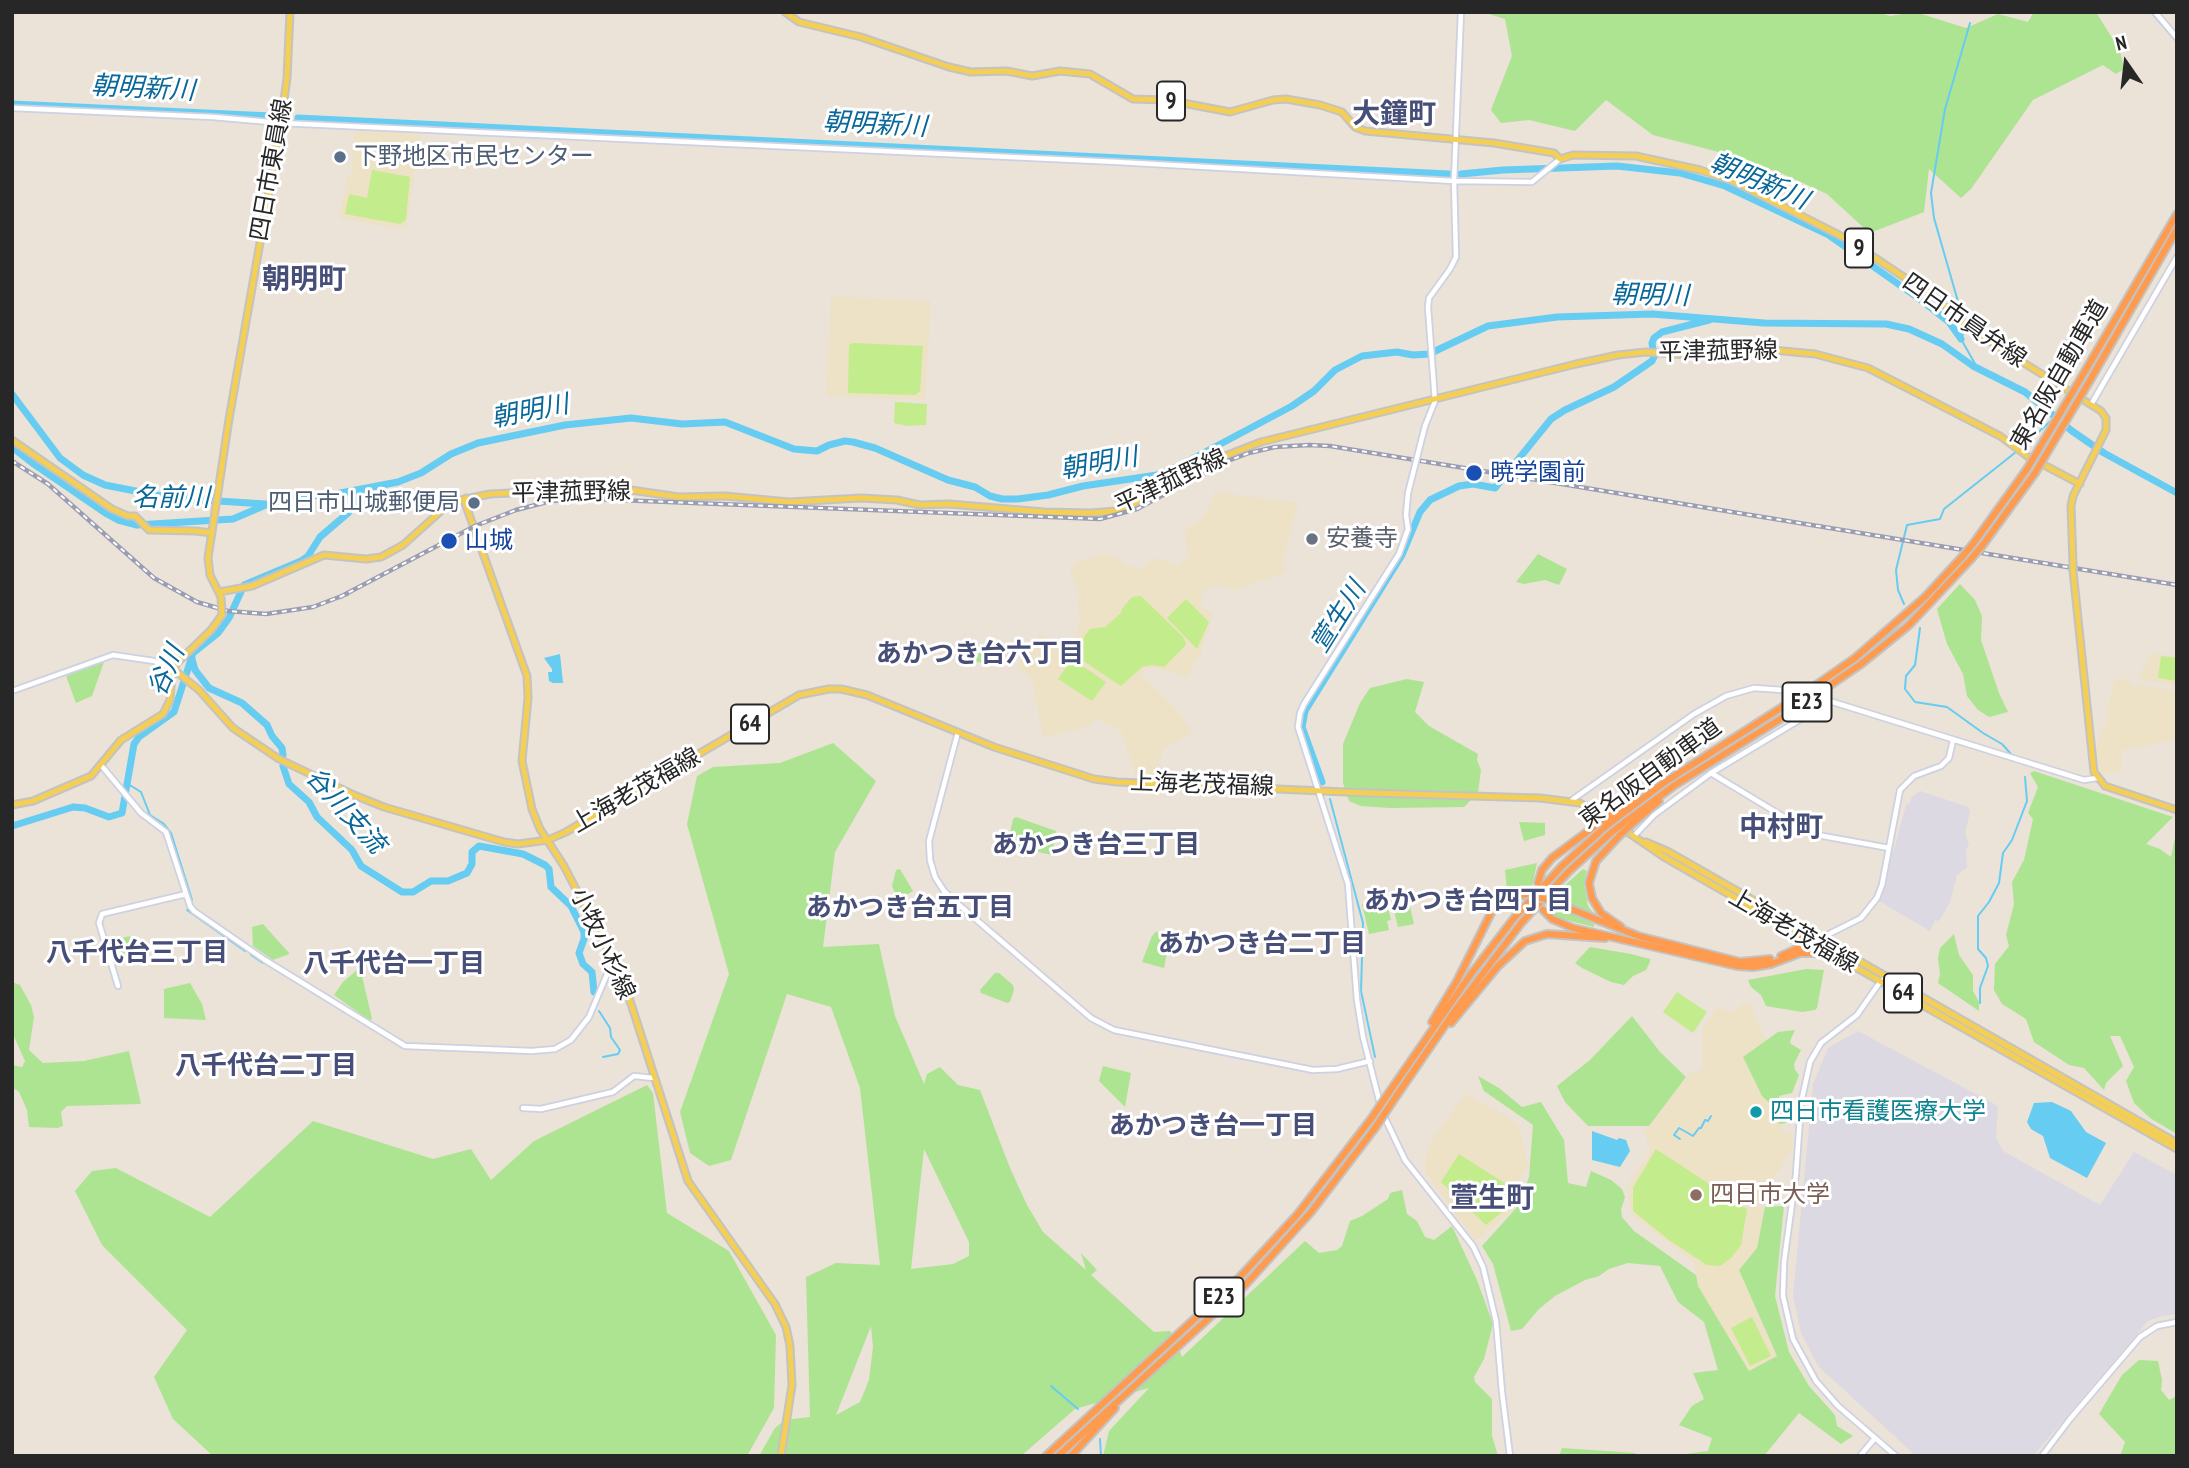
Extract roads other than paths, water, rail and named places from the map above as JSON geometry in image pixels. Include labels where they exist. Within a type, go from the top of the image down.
[{"type":"highway","name":"東名阪自動車道","points":[[1058,1456],[1246,1284],[1283,1245],[1333,1186],[1471,988],[1522,922],[1568,872],[1616,834],[1622,819],[1665,782],[1855,658],[1903,618],[1962,557],[2027,469],[2177,214]]},
{"type":"highway","name":"東名阪自動車道","points":[[1046,1456],[1240,1277],[1297,1214],[1371,1119],[1471,974],[1515,916],[1602,825],[1622,819],[1810,700],[1886,645],[1932,602],[1982,546],[2035,473],[2177,229]]},
{"type":"highway","points":[[1538,883],[1542,870],[1552,858],[1602,825]]},
{"type":"highway","points":[[1616,834],[1592,868],[1590,891],[1601,913],[1638,936]]},
{"type":"highway","points":[[1407,1066],[1457,981],[1493,909],[1503,900],[1516,895],[1528,894],[1551,901],[1638,936],[1749,962],[1800,951],[1821,953],[1852,965]]},
{"type":"highway","points":[[1544,909],[1552,919],[1563,925],[1745,967],[1771,964],[1817,941]]},
{"type":"highway","points":[[1413,1072],[1486,979],[1525,941],[1539,935],[1555,934],[1631,941]]},
{"type":"highway","points":[[1800,934],[1803,941],[1800,951]]},
{"type":"highway","points":[[1071,1456],[1146,1376]]},
{"type":"main road","name":"四日市東員線","points":[[212,531],[281,123],[287,78],[290,12]]},
{"type":"main road","name":"四日市員弁線","points":[[785,12],[799,22],[861,37],[971,72],[1007,71],[1032,76],[1060,71],[1090,74],[1133,99],[1167,100],[1230,112],[1286,99],[1342,112],[1358,129],[1554,153],[1558,160],[1583,154],[1636,156],[1700,170],[1759,193],[1845,238],[1942,303],[1992,343],[2092,403]]},
{"type":"main road","name":"平津菰野線","points":[[220,595],[248,588],[324,555],[366,559],[381,557],[402,545],[447,505],[466,498],[617,488],[679,497],[725,496],[783,502],[861,498],[897,500],[920,505],[949,504],[1044,512],[1101,513],[1129,506],[1212,461],[1248,446],[1344,420],[1587,362],[1646,352],[1689,355],[1740,347],[1835,358],[1878,372],[2022,452],[2081,481]]},
{"type":"main road","points":[[2092,403],[2106,418],[2106,430],[2071,506],[2073,567],[2091,761],[2097,778],[2105,786],[2177,810]]},
{"type":"main road","points":[[12,440],[112,509],[138,519],[149,530],[212,531],[208,565],[220,595],[222,615],[173,669],[170,700],[163,714],[121,740],[95,773],[33,801],[12,805]]},
{"type":"main road","name":"小牧小杉線","points":[[466,498],[465,503],[527,676],[528,698],[522,761],[532,809],[624,982],[688,1181],[775,1304],[786,1327],[792,1385],[781,1456]]},
{"type":"main road","name":"上海老茂福線","points":[[173,669],[199,690],[217,713],[243,736],[279,759],[384,807],[518,844],[548,840],[566,832],[799,695],[828,689],[854,691],[1027,759],[1094,779],[1572,800],[1664,857],[1800,934],[1888,977],[2177,1143]]},
{"type":"main road","name":"上海老茂福線","points":[[1633,836],[1669,852],[1880,982],[2177,1149]]},
{"type":"street","points":[[1461,12],[1454,181],[1456,257],[1429,298],[1435,398],[1408,493],[1408,529],[1399,554],[1300,713],[1298,730],[1348,884],[1357,1000],[1386,1122],[1400,1152],[1473,1245],[1483,1267],[1496,1321],[1510,1456]]},
{"type":"street","points":[[2155,12],[2177,38]]},
{"type":"street","points":[[12,108],[1454,181],[1532,182],[1558,160]]},
{"type":"street","points":[[2092,403],[2177,257]]},
{"type":"street","points":[[12,691],[113,655],[154,661],[173,669]]},
{"type":"street","points":[[1572,800],[1684,721],[1726,696],[1755,688],[1797,691]]},
{"type":"street","points":[[1823,699],[2084,780],[2097,778]]},
{"type":"street","points":[[1633,836],[1654,814],[1711,773],[1830,701]]},
{"type":"street","points":[[958,732],[929,841],[930,860],[935,877],[944,891],[958,904],[1091,1018],[1114,1030],[1313,1070],[1337,1069],[1370,1061]]},
{"type":"street","points":[[1817,941],[1851,925],[1866,913],[1877,898],[1882,885],[1900,790],[1914,776],[1941,766],[1948,758],[1953,740]]},
{"type":"street","points":[[101,765],[143,816],[166,832],[190,906],[199,916],[387,1036],[411,1047],[545,1051],[563,1045],[571,1040],[593,1011],[612,960]]},
{"type":"street","points":[[1711,773],[1812,834],[1889,848]]},
{"type":"street","points":[[118,986],[99,923],[102,914],[186,894]]},
{"type":"street","points":[[1888,977],[1880,982],[1857,1015],[1829,1035],[1810,1062],[1801,1103],[1783,1285],[1787,1318],[1803,1360],[1816,1381],[1838,1406],[1896,1456]]},
{"type":"street","points":[[523,1108],[541,1109],[613,1092],[634,1076],[654,1079]]},
{"type":"street","points":[[2042,1456],[2140,1337],[2157,1326],[2177,1322]]},
{"type":"street","points":[[1860,1456],[1875,1438]]},
{"type":"water","points":[[560,654],[563,683],[553,683],[549,681],[548,672],[552,672],[552,669],[544,658]]},
{"type":"water","points":[[2052,1102],[2071,1111],[2086,1132],[2106,1143],[2087,1178],[2050,1158],[2043,1136],[2031,1129],[2027,1122],[2034,1103]]},
{"type":"water","points":[[1592,1131],[1617,1140],[1626,1140],[1630,1151],[1620,1167],[1592,1160]]},
{"type":"waterway","points":[[2151,12],[2177,42]]},
{"type":"waterway","points":[[1961,312],[1934,218],[1931,193],[1945,109],[1970,23]]},
{"type":"waterway","name":"朝明新川","points":[[12,104],[271,116]]},
{"type":"waterway","name":"朝明新川","points":[[298,118],[1449,174]]},
{"type":"waterway","name":"朝明新川","points":[[1461,174],[1617,166],[1680,173],[1725,186],[1827,234],[1921,300],[1949,322],[1961,339]]},
{"type":"waterway","name":"朝明川","points":[[12,447],[107,514],[137,525],[233,519],[282,498],[335,494],[398,482],[478,443],[565,425],[631,418],[682,424],[725,422],[794,449],[817,451],[829,445],[853,442],[875,448],[948,480],[975,487],[990,496],[1018,499],[1157,475],[1179,466],[1292,406],[1314,391],[1335,370],[1362,356],[1397,352],[1429,354],[1488,326],[1557,317],[1652,314],[1764,323],[1886,324],[1909,329],[1942,344],[1973,366],[2025,392],[2072,431],[2104,453],[2177,493]]},
{"type":"waterway","name":"萱生川","points":[[1322,782],[1302,727],[1305,711],[1402,555],[1420,512],[1430,500],[1459,486],[1473,484],[1495,488],[1551,419],[1614,387],[1652,361],[1654,338],[1662,332],[1709,320]]},
{"type":"waterway","points":[[1958,322],[1963,335],[1961,339],[1978,369]]},
{"type":"waterway","name":"朝明川","points":[[12,394],[60,458],[83,475],[105,485],[171,498],[265,504]]},
{"type":"waterway","points":[[1904,604],[1898,590],[1896,570],[1907,525],[1940,519],[1944,509],[2021,448],[2055,417]]},
{"type":"waterway","name":"谷川","points":[[12,826],[73,807],[85,808],[109,817],[122,813],[134,744],[139,737],[174,712],[193,653],[218,633],[229,618],[244,585],[308,556],[320,537],[348,513],[363,490]]},
{"type":"waterway","points":[[1920,628],[1915,665],[1906,676],[1905,689],[1915,702],[1947,707],[2002,744],[2011,754]]},
{"type":"waterway","points":[[192,659],[195,670],[209,688],[242,703],[267,725],[282,748],[283,755]]},
{"type":"waterway","name":"谷川支流","points":[[283,766],[289,784],[309,802],[317,817],[352,850],[361,866],[402,892],[413,892],[431,881],[448,881],[467,873],[472,864],[472,852],[479,846],[523,854],[545,865],[549,869],[551,887],[571,906],[584,932],[579,953],[583,964],[592,972],[594,992]]},
{"type":"waterway","points":[[1980,1003],[1980,988],[1988,966],[1986,958],[1978,949],[1978,916],[1999,883],[2003,853],[2012,840],[2027,801],[2025,777]]},
{"type":"waterway","points":[[128,784],[141,792],[150,815],[164,824],[171,833],[192,900]]},
{"type":"waterway","points":[[1330,799],[1363,923],[1361,991],[1375,1057]]},
{"type":"waterway","points":[[187,910],[245,951]]},
{"type":"waterway","points":[[251,955],[263,963]]},
{"type":"waterway","points":[[599,1011],[620,1050],[618,1054],[603,1057]]},
{"type":"waterway","points":[[1680,1139],[1674,1135],[1679,1128],[1693,1136],[1711,1116]]},
{"type":"waterway","points":[[1051,1386],[1078,1409]]},
{"type":"waterway","points":[[1100,1439],[1101,1456]]},
{"type":"railway","points":[[340,597],[475,526],[516,510],[551,501],[592,499],[1100,519],[1137,509],[1225,462],[1249,453],[1275,447],[1309,445],[1330,446],[2177,585]]},
{"type":"railway","points":[[12,461],[48,484],[154,578],[197,602],[228,611],[266,614],[313,607],[347,594]]},
{"type":"place","name":"下野地区市民センター","points":[[340,157]]},
{"type":"place","name":"暁学園前","points":[[1474,473]]},
{"type":"place","name":"四日市山城郵便局","points":[[474,503]]},
{"type":"place","name":"安養寺","points":[[1312,539]]},
{"type":"place","name":"山城","points":[[449,541]]},
{"type":"place","name":"四日市看護医療大学","points":[[1756,1112]]},
{"type":"place","name":"四日市大学","points":[[1696,1195]]},
{"type":"district","name":"大鐘町","points":[[1394,115]]},
{"type":"district","name":"朝明町","points":[[304,280]]},
{"type":"district","name":"あかつき台六丁目","points":[[980,655]]},
{"type":"district","name":"中村町","points":[[1781,828]]},
{"type":"district","name":"あかつき台三丁目","points":[[1096,846]]},
{"type":"district","name":"あかつき台四丁目","points":[[1468,902]]},
{"type":"district","name":"あかつき台五丁目","points":[[910,909]]},
{"type":"district","name":"あかつき台二丁目","points":[[1262,945]]},
{"type":"district","name":"八千代台三丁目","points":[[137,954]]},
{"type":"district","name":"八千代台一丁目","points":[[394,965]]},
{"type":"district","name":"八千代台二丁目","points":[[266,1067]]},
{"type":"district","name":"あかつき台一丁目","points":[[1213,1127]]},
{"type":"district","name":"萱生町","points":[[1492,1199]]},
{"type":"water label","name":"名前川","points":[[171,499]]}]
